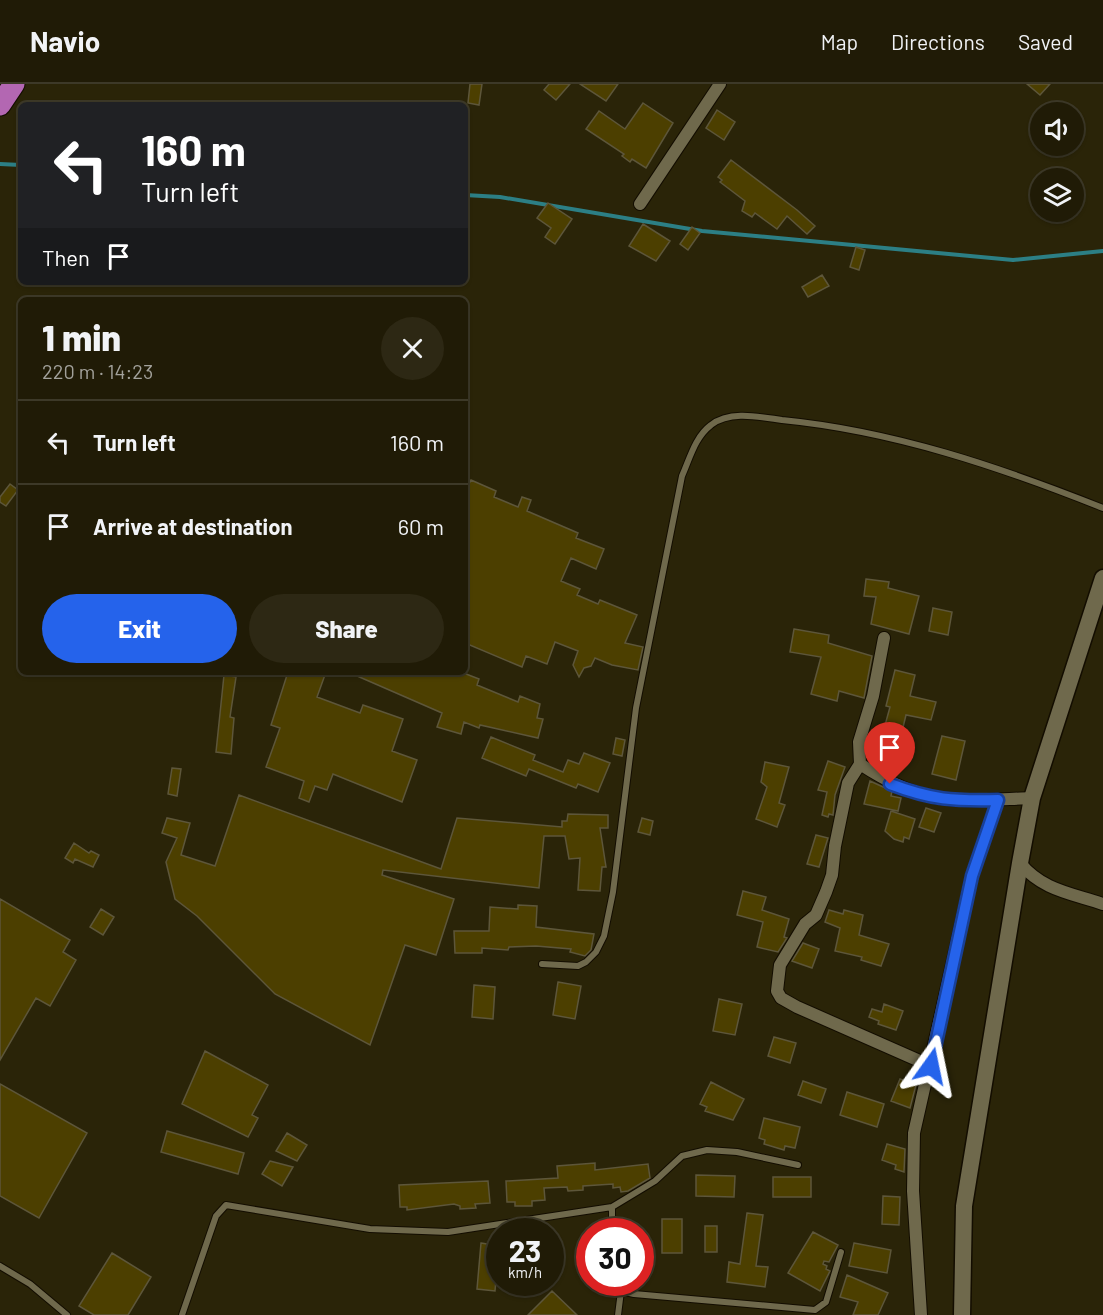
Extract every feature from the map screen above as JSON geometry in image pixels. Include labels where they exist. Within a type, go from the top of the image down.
[{"type":"highway","points":[[0,105],[14,84]]},
{"type":"main road","points":[[962,1315],[964,1206],[1032,798],[1103,578]]},
{"type":"street","points":[[640,204],[720,84]]},
{"type":"street","points":[[884,638],[873,696],[859,742],[861,764],[848,783],[835,846],[832,875],[816,915],[805,924],[780,965],[777,991],[781,998],[797,1006],[931,1066]]},
{"type":"street","points":[[861,764],[890,784],[925,797],[952,801],[1032,798]]},
{"type":"street","points":[[921,1315],[913,1191],[914,1133],[931,1066],[972,876],[998,800]]},
{"type":"street","points":[[1020,863],[1032,879],[1042,885],[1103,904]]},
{"type":"lane","points":[[542,964],[578,966],[596,952],[604,936],[612,892],[636,708],[682,476],[697,440],[712,424],[740,415],[840,427],[930,447],[1039,482],[1103,508]]},
{"type":"lane","points":[[182,1315],[216,1216],[226,1205],[246,1206],[287,1216],[370,1228],[448,1232],[612,1207],[655,1181],[682,1156],[707,1150],[736,1152],[798,1165]]},
{"type":"lane","points":[[612,1207],[612,1218]]},
{"type":"lane","points":[[654,1294],[815,1310],[826,1302],[841,1252]]},
{"type":"lane","points":[[0,1266],[30,1284],[67,1315]]},
{"type":"lane","points":[[618,1315],[620,1296]]},
{"type":"building","points":[[470,84],[482,84],[479,105],[468,103]]},
{"type":"building","points":[[549,84],[570,84],[556,100],[544,90]]},
{"type":"building","points":[[580,84],[618,84],[606,101]]},
{"type":"building","points":[[1027,84],[1050,84],[1040,95]]},
{"type":"building","points":[[643,103],[673,123],[646,168],[632,159],[630,162],[622,156],[624,154],[586,129],[599,111],[625,129]]},
{"type":"building","points":[[717,110],[735,122],[724,140],[706,128]]},
{"type":"building","points":[[731,160],[815,226],[807,234],[787,216],[777,229],[755,213],[752,217],[742,211],[745,201],[720,182],[722,180],[718,177]]},
{"type":"building","points":[[548,203],[572,219],[555,244],[545,237],[551,228],[537,218]]},
{"type":"building","points":[[643,224],[670,241],[656,261],[629,246]]},
{"type":"building","points":[[692,227],[700,233],[688,250],[680,244]]},
{"type":"building","points":[[856,247],[865,250],[859,270],[850,267]]},
{"type":"building","points":[[822,275],[829,286],[808,297],[802,287]]},
{"type":"building","points":[[471,480],[496,491],[494,497],[518,507],[522,497],[531,500],[527,511],[578,533],[576,538],[604,549],[596,569],[571,558],[561,581],[580,589],[577,595],[598,604],[600,600],[637,615],[625,643],[643,647],[638,670],[612,665],[595,658],[591,666],[584,668],[579,677],[573,665],[578,651],[555,642],[547,664],[526,656],[522,667],[468,644],[468,486]]},
{"type":"building","points":[[10,484],[18,490],[6,506],[0,502],[0,497]]},
{"type":"building","points":[[866,579],[889,582],[888,588],[919,596],[909,634],[871,624],[876,597],[864,596]]},
{"type":"building","points":[[933,608],[952,612],[948,635],[929,631]]},
{"type":"building","points":[[794,629],[829,635],[828,643],[872,656],[864,698],[839,691],[837,701],[811,694],[821,657],[790,652]]},
{"type":"building","points":[[895,670],[915,675],[910,696],[936,702],[931,720],[906,715],[896,756],[878,751],[890,707],[886,706]]},
{"type":"building","points":[[224,675],[236,677],[230,717],[234,718],[231,754],[216,752]]},
{"type":"building","points":[[287,675],[325,675],[317,697],[360,713],[363,705],[403,719],[392,751],[417,760],[402,802],[333,774],[327,790],[315,786],[309,802],[299,798],[304,781],[266,767],[280,728],[271,725]]},
{"type":"building","points":[[355,675],[468,675],[479,679],[477,685],[518,702],[520,696],[540,704],[537,718],[543,719],[538,738],[480,725],[479,728],[464,722],[461,734],[437,727],[442,713]]},
{"type":"building","points":[[942,736],[965,741],[956,780],[932,774]]},
{"type":"building","points":[[491,737],[535,755],[533,760],[563,772],[568,760],[579,764],[584,753],[610,763],[598,792],[578,784],[576,788],[529,769],[526,776],[482,758]]},
{"type":"building","points":[[616,738],[625,740],[622,756],[613,754]]},
{"type":"building","points":[[828,761],[845,767],[835,795],[833,815],[829,814],[828,817],[822,815],[827,792],[818,790]]},
{"type":"building","points":[[765,762],[789,767],[779,803],[785,805],[777,827],[756,819],[767,787],[761,782]]},
{"type":"building","points":[[172,768],[181,769],[177,796],[168,794]]},
{"type":"building","points":[[870,781],[892,791],[891,796],[901,798],[898,811],[864,804]]},
{"type":"building","points":[[239,795],[441,869],[457,818],[562,827],[562,821],[567,821],[568,814],[608,815],[608,828],[600,828],[606,867],[602,867],[600,891],[578,890],[580,858],[569,859],[565,836],[544,836],[539,888],[383,870],[382,875],[454,899],[436,955],[405,945],[370,1045],[275,994],[197,916],[175,899],[166,862],[177,838],[162,833],[167,818],[190,823],[181,855],[215,866]]},
{"type":"building","points":[[926,808],[941,813],[934,832],[919,827]]},
{"type":"building","points":[[891,811],[915,819],[909,839],[904,837],[903,842],[894,839],[885,831]]},
{"type":"building","points":[[642,818],[653,821],[650,835],[638,832]]},
{"type":"building","points":[[816,835],[828,838],[819,867],[807,864]]},
{"type":"building","points":[[74,843],[89,853],[91,851],[99,855],[93,867],[75,859],[73,863],[65,858]]},
{"type":"building","points":[[743,891],[766,897],[762,910],[789,919],[784,937],[787,938],[778,952],[757,947],[763,922],[737,915]]},
{"type":"building","points":[[0,899],[70,940],[63,952],[76,960],[50,1006],[36,998],[0,1060]]},
{"type":"building","points":[[518,905],[537,906],[536,927],[594,934],[591,950],[585,956],[570,952],[571,949],[536,946],[509,947],[508,950],[482,948],[482,953],[455,953],[454,931],[489,931],[490,907],[518,909]]},
{"type":"building","points":[[101,909],[114,917],[103,935],[90,927]]},
{"type":"building","points":[[829,910],[843,914],[844,910],[863,915],[859,935],[889,944],[881,966],[861,960],[862,957],[835,951],[840,928],[825,922]]},
{"type":"building","points":[[803,943],[819,949],[812,968],[792,961]]},
{"type":"building","points":[[558,982],[581,986],[575,1019],[553,1015]]},
{"type":"building","points":[[474,985],[495,987],[493,1019],[472,1017]]},
{"type":"building","points":[[719,999],[742,1004],[735,1035],[713,1031]]},
{"type":"building","points":[[884,1004],[903,1011],[896,1030],[878,1024],[879,1021],[869,1017],[872,1009],[882,1012]]},
{"type":"building","points":[[774,1037],[796,1043],[790,1063],[768,1056]]},
{"type":"building","points":[[205,1051],[268,1085],[252,1115],[258,1118],[248,1137],[182,1104]]},
{"type":"building","points":[[900,1079],[916,1085],[910,1108],[891,1101]]},
{"type":"building","points":[[803,1081],[826,1089],[821,1103],[798,1095]]},
{"type":"building","points":[[711,1082],[744,1099],[733,1120],[705,1111],[707,1107],[700,1104]]},
{"type":"building","points":[[0,1084],[87,1133],[39,1218],[0,1196]]},
{"type":"building","points":[[847,1092],[884,1104],[877,1127],[840,1115]]},
{"type":"building","points":[[764,1118],[800,1127],[795,1148],[785,1146],[784,1150],[764,1144],[765,1140],[759,1138]]},
{"type":"building","points":[[167,1131],[244,1153],[238,1174],[161,1152]]},
{"type":"building","points":[[287,1133],[307,1145],[297,1161],[276,1151]]},
{"type":"building","points":[[887,1144],[905,1149],[904,1172],[895,1169],[896,1165],[882,1160]]},
{"type":"building","points":[[270,1161],[293,1167],[282,1186],[262,1174]]},
{"type":"building","points":[[595,1163],[595,1170],[648,1164],[650,1178],[628,1191],[621,1192],[620,1187],[613,1188],[613,1184],[583,1186],[583,1190],[568,1191],[567,1187],[544,1188],[545,1200],[532,1201],[532,1206],[515,1206],[515,1202],[507,1202],[506,1181],[558,1178],[557,1166]]},
{"type":"building","points":[[696,1175],[735,1176],[734,1197],[696,1196]]},
{"type":"building","points":[[773,1177],[811,1177],[811,1197],[773,1197]]},
{"type":"building","points":[[488,1181],[490,1203],[475,1204],[476,1208],[460,1209],[460,1206],[454,1204],[407,1210],[407,1207],[400,1207],[399,1185]]},
{"type":"building","points":[[883,1196],[900,1197],[899,1225],[882,1224]]},
{"type":"building","points":[[747,1213],[763,1215],[756,1266],[768,1267],[765,1287],[727,1282],[729,1262],[740,1264]]},
{"type":"building","points":[[662,1219],[682,1219],[682,1253],[662,1253]]},
{"type":"building","points":[[705,1226],[717,1226],[717,1252],[705,1252]]},
{"type":"building","points":[[813,1232],[838,1245],[829,1262],[824,1261],[826,1269],[830,1271],[820,1291],[788,1273]]},
{"type":"building","points":[[481,1243],[486,1244],[486,1290],[477,1289]]},
{"type":"building","points":[[854,1243],[891,1250],[887,1273],[849,1266]]},
{"type":"building","points":[[112,1253],[151,1277],[128,1315],[94,1315],[79,1306]]},
{"type":"building","points":[[847,1275],[888,1293],[878,1315],[853,1315],[858,1302],[840,1297]]},
{"type":"building","points":[[547,1296],[557,1296],[577,1315],[528,1315]]},
{"type":"waterway","points":[[0,164],[18,165]]},
{"type":"waterway","points":[[468,195],[500,197],[702,231],[1013,260],[1103,251]]},
{"type":"route","points":[[890,784],[925,797],[952,801],[998,800],[972,876],[931,1066]]}]
